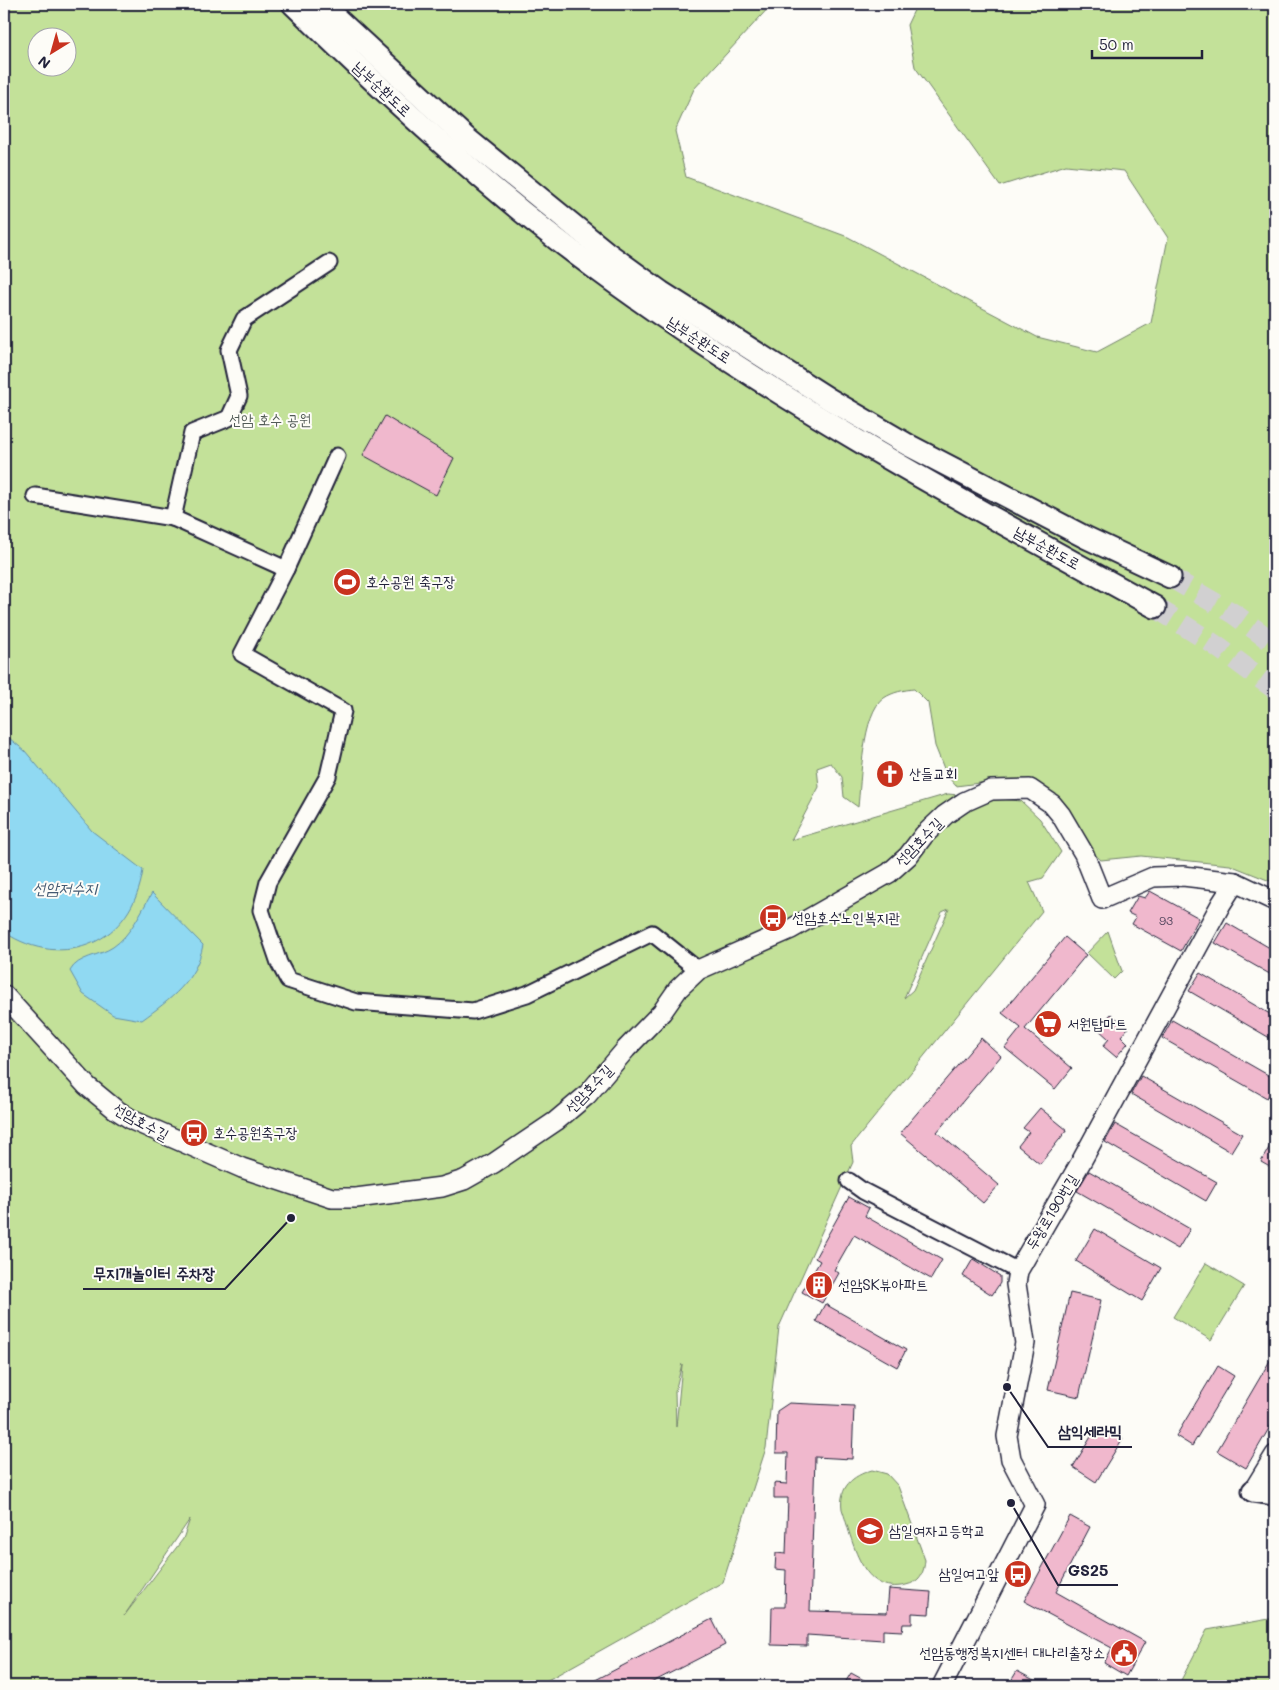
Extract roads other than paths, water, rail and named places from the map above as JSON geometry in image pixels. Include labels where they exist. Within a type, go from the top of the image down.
[{"type":"main road","name":"남부순환도로","points":[[293,4],[386,93],[453,153],[594,268],[651,308],[819,417],[897,463],[1155,607]]},
{"type":"main road","name":"남부순환도로","points":[[321,4],[480,150],[606,252],[661,292],[829,399],[908,445],[1085,537],[1170,577]]},
{"type":"main road","points":[[1253,1491],[1275,1494]]},
{"type":"street","points":[[173,518],[192,433],[229,418],[239,396],[229,350],[244,319],[329,263]]},
{"type":"street","points":[[337,456],[286,569],[242,654],[343,711],[328,776],[268,882],[261,910],[279,963],[288,980],[356,1002],[473,1011],[527,994],[652,933],[698,970]]},
{"type":"street","points":[[35,496],[173,518],[286,569]]},
{"type":"street","name":"선암호수길","points":[[4,995],[87,1086],[115,1109],[134,1121],[242,1168],[319,1195],[342,1199],[442,1187],[464,1180],[494,1163],[556,1121],[587,1096],[626,1049],[662,1012],[678,989],[698,970],[791,929],[889,873],[908,856],[924,835],[945,815],[964,802],[991,790],[1030,789],[1052,804],[1062,815],[1084,854],[1102,899],[1153,877],[1183,876],[1235,882]]},
{"type":"street","points":[[1235,882],[1275,901]]},
{"type":"street","name":"두왕로190번길","points":[[942,1686],[1034,1505],[1011,1459],[1007,1436],[1025,1343],[1016,1284],[1018,1271],[1082,1162],[1216,912],[1235,882]]},
{"type":"street","points":[[849,1181],[863,1191],[1018,1271]]},
{"type":"street","points":[[1253,1491],[1275,1455]]},
{"type":"water","name":"선암저수지","points":[[4,734],[25,751],[92,831],[143,870],[137,895],[126,916],[110,932],[92,943],[72,949],[50,949],[27,944],[4,932]]},
{"type":"water","name":"선암저수지","points":[[152,893],[203,945],[200,958],[195,969],[181,988],[142,1020],[113,1015],[83,994],[70,971],[78,962],[108,950],[119,942],[135,922]]},
{"type":"tunnel","points":[[1170,577],[1234,614],[1275,644]]},
{"type":"tunnel","points":[[1155,607],[1215,645],[1275,689]]},
{"type":"place","name":"호수공원 축구장","points":[[347,582]]},
{"type":"place","name":"산들교회","points":[[890,774]]},
{"type":"place","name":"선암호수노인복지관","points":[[773,918]]},
{"type":"place","name":"서원탑마트","points":[[1048,1024]]},
{"type":"place","name":"호수공원축구장","points":[[194,1133]]},
{"type":"place","name":"무지개놀이터 주차장","points":[[291,1218]]},
{"type":"place","name":"선암SK뷰아파트","points":[[819,1285]]},
{"type":"place","name":"삼익세라믹","points":[[1007,1387]]},
{"type":"place","name":"GS25","points":[[1011,1503]]},
{"type":"place","name":"삼일여자고등학교","points":[[870,1531]]},
{"type":"place","name":"삼일여고앞","points":[[1018,1574]]},
{"type":"place","name":"선암동행정복지센터 대나리출장소","points":[[1124,1653]]},
{"type":"park label","name":"선암 호수 공원","points":[[270,420]]}]
